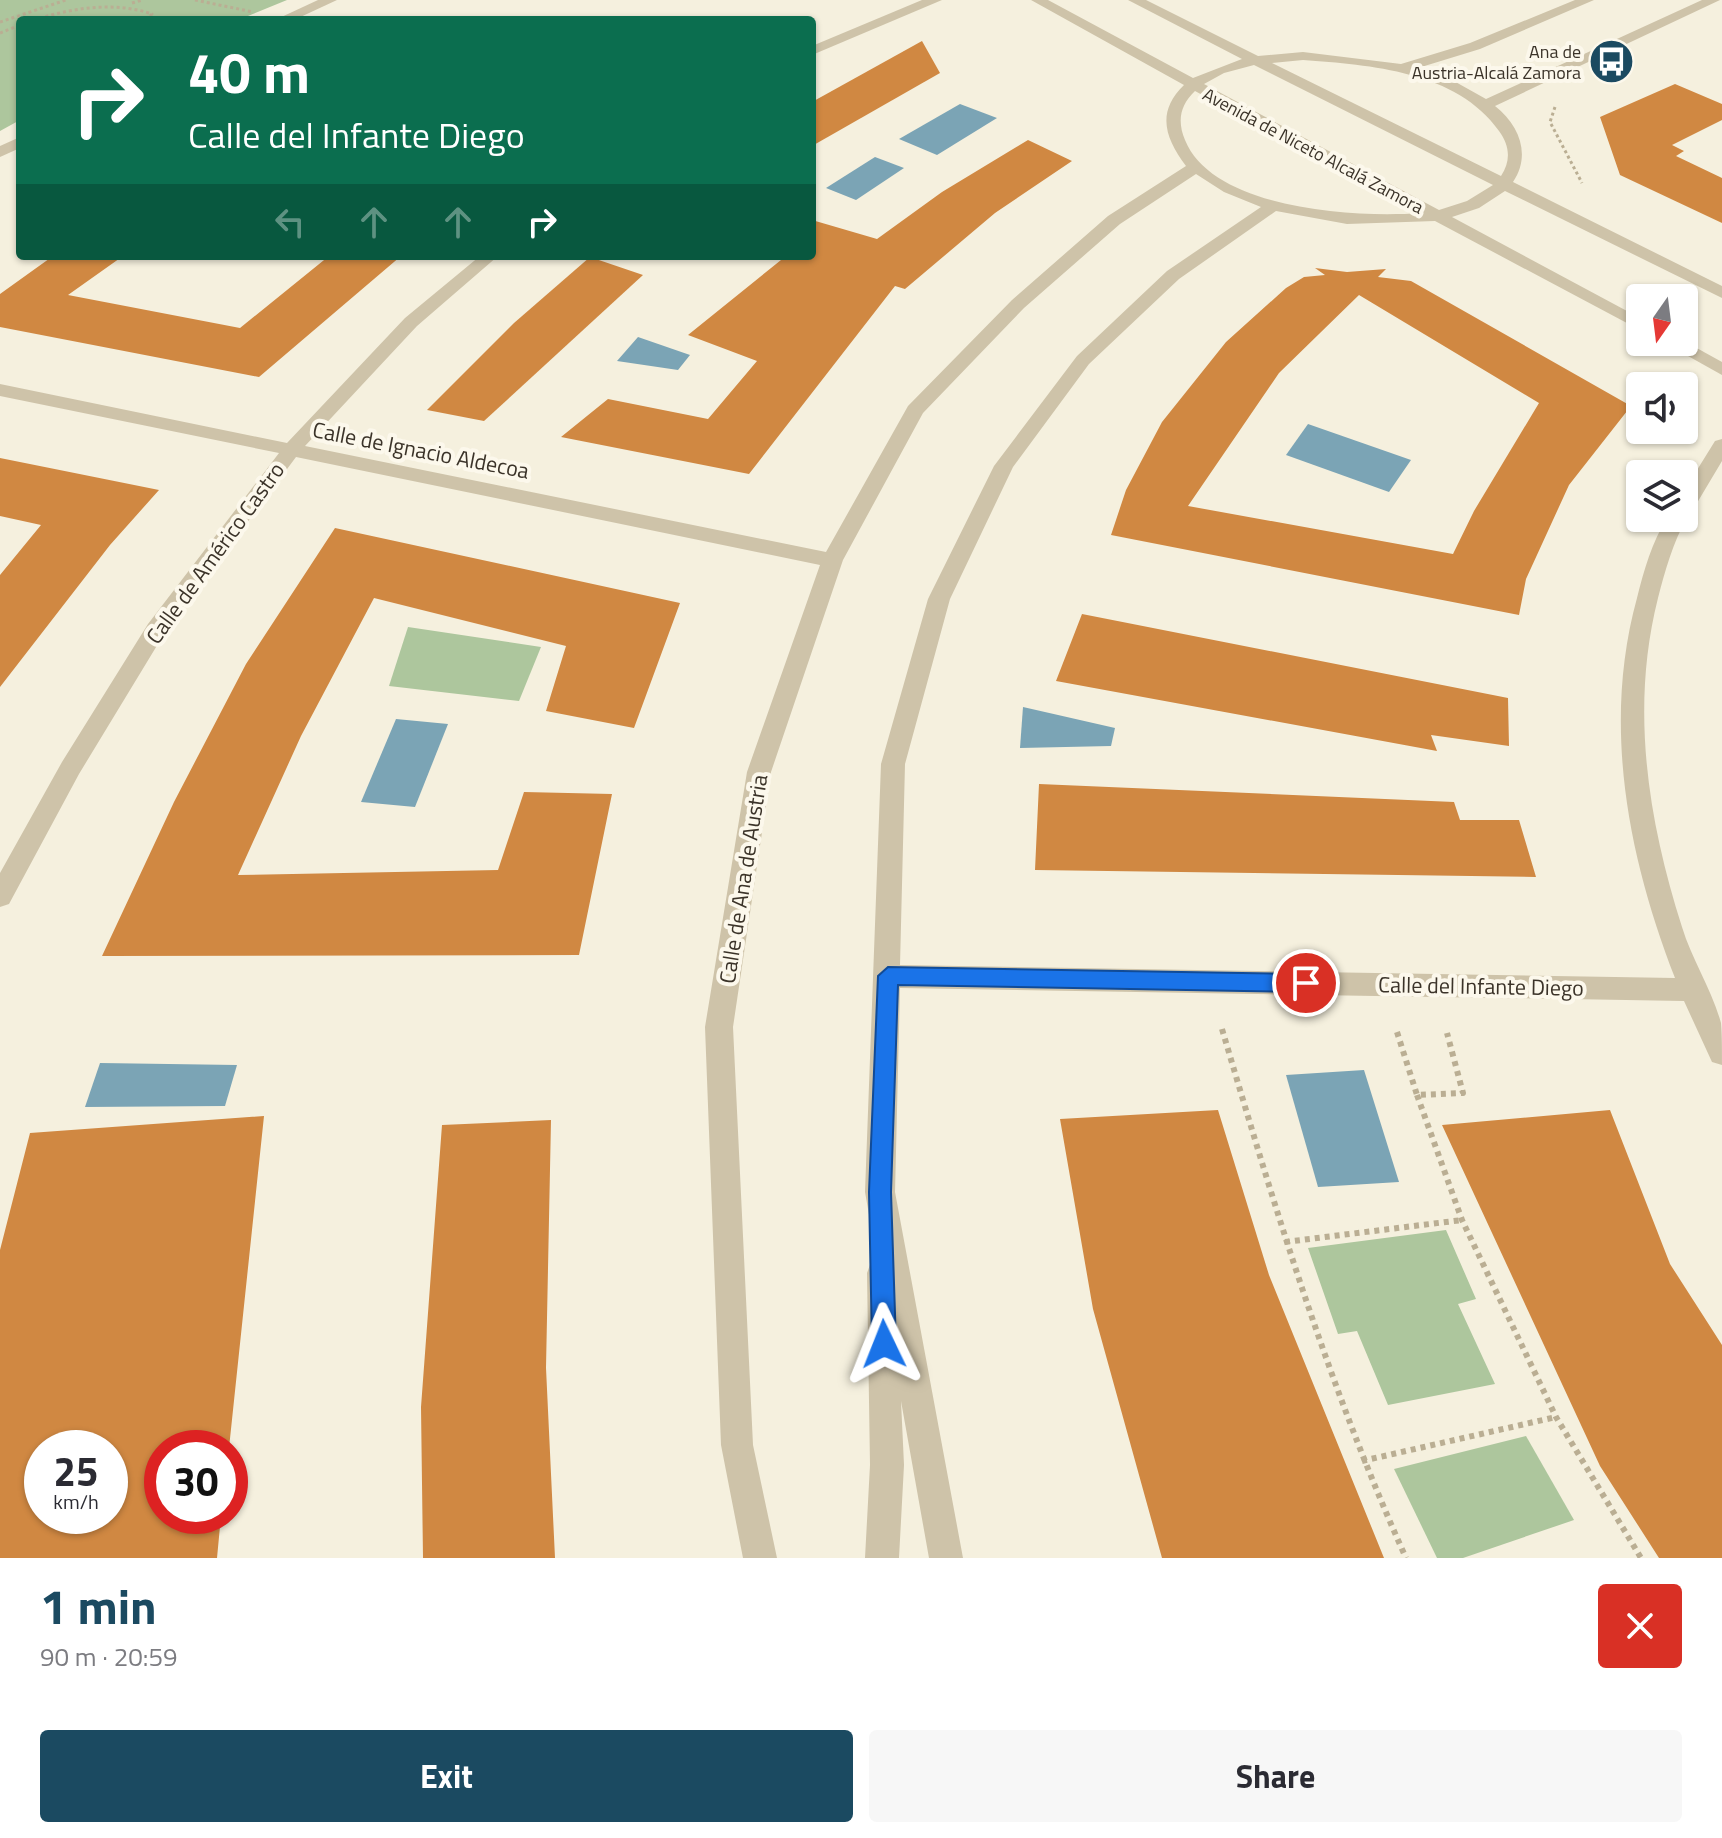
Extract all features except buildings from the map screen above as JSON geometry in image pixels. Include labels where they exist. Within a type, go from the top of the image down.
[{"type":"street","points":[[292,16],[330,0]]},
{"type":"street","points":[[816,49],[857,29],[935,0]]},
{"type":"street","name":"Avenida de Niceto Alcalá Zamora","points":[[1038,0],[1134,50],[1190,85],[1626,317]]},
{"type":"street","points":[[1135,0],[1722,293]]},
{"type":"street","points":[[1404,68],[1475,46],[1587,0]]},
{"type":"street","points":[[1485,105],[1545,74],[1713,0]]},
{"type":"street","name":"Avenida de Niceto Alcalá Zamora","points":[[1303,56],[1341,58],[1404,68],[1449,84],[1485,105],[1505,125],[1516,146],[1515,166],[1503,186],[1476,204],[1437,216],[1384,222],[1326,218],[1273,206],[1228,189],[1195,167],[1176,145],[1170,123],[1175,103],[1190,85],[1218,70],[1255,60],[1303,56]]},
{"type":"street","name":"Calle de Ana de Austria","points":[[760,1558],[737,1445],[719,1027],[759,772],[832,560],[915,410],[1018,304],[1114,220],[1195,167]]},
{"type":"street","points":[[882,1558],[887,1465],[880,1192],[893,764],[939,599],[1004,466],[1083,360],[1173,275],[1273,206]]},
{"type":"street","name":"Calle de Américo Castro","points":[[0,897],[70,768],[156,629],[292,449],[411,322],[485,260]]},
{"type":"street","points":[[1698,356],[1722,369]]},
{"type":"street","name":"Calle de Ignacio Aldecoa","points":[[0,390],[832,560]]},
{"type":"street","points":[[1698,485],[1722,445]]},
{"type":"street","points":[[1672,532],[1640,614],[1630,718],[1644,842],[1689,990],[1722,1053]]},
{"type":"street","name":"Calle del Infante Diego","points":[[888,976],[1689,990]]},
{"type":"street","points":[[880,1192],[946,1558]]},
{"type":"path","points":[[18,16],[66,0]]},
{"type":"path","points":[[127,5],[134,0]]},
{"type":"path","points":[[60,16],[143,0]]},
{"type":"path","points":[[195,0],[257,12]]},
{"type":"path","points":[[127,5],[141,6],[152,14],[150,16]]},
{"type":"path","points":[[1222,1029],[1285,1242],[1362,1461],[1406,1558]]},
{"type":"path","points":[[1397,1032],[1462,1220],[1556,1417],[1641,1558]]},
{"type":"path","points":[[1417,1095],[1463,1093],[1447,1033]]},
{"type":"path","points":[[1285,1242],[1462,1220]]},
{"type":"path","points":[[1362,1461],[1556,1417]]},
{"type":"green space","points":[[0,0],[287,0],[248,16],[16,16],[16,122],[0,131]]},
{"type":"green space","points":[[408,627],[541,647],[519,701],[389,686]]},
{"type":"green space","points":[[1446,1230],[1476,1299],[1458,1304],[1495,1384],[1388,1405],[1357,1331],[1338,1334],[1308,1248]]},
{"type":"green space","points":[[1526,1436],[1574,1520],[1463,1558],[1437,1558],[1394,1469]]},
{"type":"water","points":[[960,104],[997,118],[937,155],[899,139]]},
{"type":"water","points":[[875,157],[904,168],[856,200],[826,188]]},
{"type":"water","points":[[638,337],[690,355],[678,370],[617,361]]},
{"type":"water","points":[[1308,424],[1411,460],[1389,492],[1286,455]]},
{"type":"water","points":[[1023,707],[1115,728],[1111,746],[1020,748]]},
{"type":"water","points":[[396,719],[448,724],[415,807],[361,802]]},
{"type":"water","points":[[100,1063],[237,1065],[225,1106],[85,1107]]},
{"type":"water","points":[[1364,1070],[1399,1182],[1318,1187],[1286,1075]]},
{"type":"place","name":"Ana de Austria-Alcalá Zamora","points":[[1612,62]]},
{"type":"route","points":[[884,1344],[880,1192],[888,976],[1306,983]]}]
